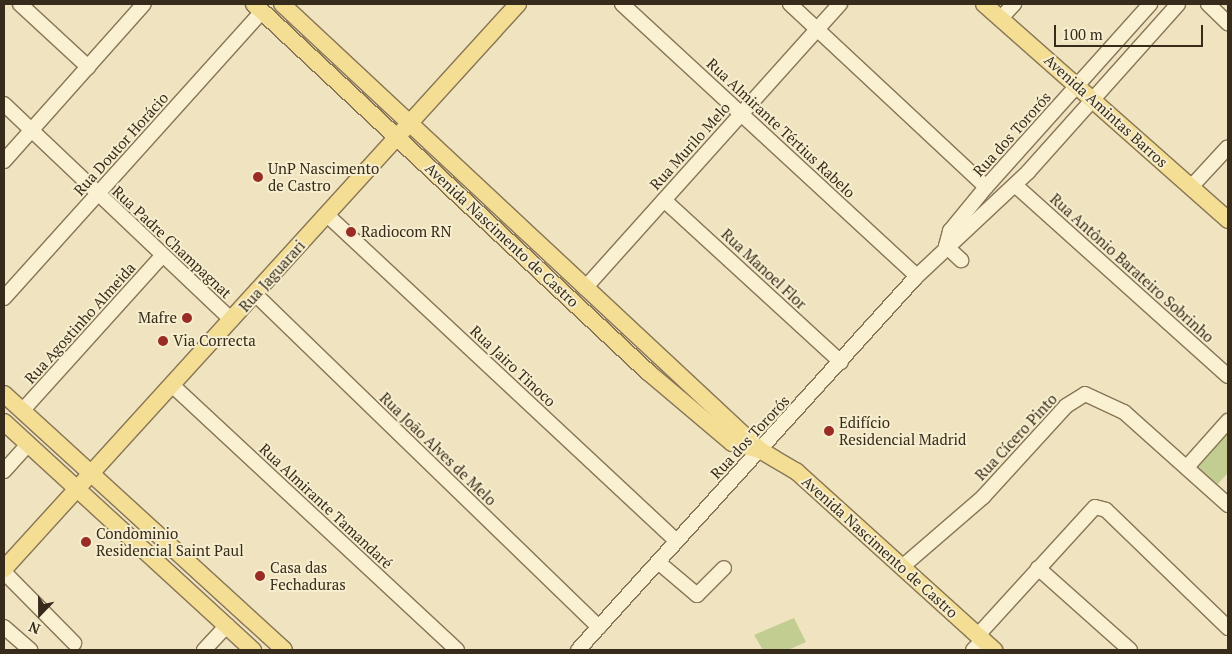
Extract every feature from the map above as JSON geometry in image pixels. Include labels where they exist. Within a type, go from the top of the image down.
[{"type":"main road","name":"Avenida Nascimento de Castro","points":[[282,4],[760,450],[797,472],[902,566],[982,644]]},
{"type":"main road","name":"Rua Jaguarari","points":[[4,570],[518,4]]},
{"type":"main road","name":"Avenida Amintas Barros","points":[[984,4],[1094,99],[1228,220]]},
{"type":"main road","name":"Avenida Nascimento de Castro","points":[[258,8],[648,372],[732,443],[760,450]]},
{"type":"main road","points":[[296,16],[297,43]]},
{"type":"main road","points":[[503,237],[539,244]]},
{"type":"main road","points":[[648,372],[650,349]]},
{"type":"main road","points":[[4,394],[284,650]]},
{"type":"main road","points":[[4,422],[253,650]]},
{"type":"main road","points":[[185,587],[188,561]]},
{"type":"street","points":[[20,4],[88,67]]},
{"type":"street","name":"Rua Almirante Tértius Rabelo","points":[[622,4],[917,276]]},
{"type":"street","points":[[790,4],[986,187]]},
{"type":"street","name":"Rua Murilo Melo","points":[[585,288],[840,4]]},
{"type":"street","points":[[1000,19],[1014,4]]},
{"type":"street","name":"Rua dos Tororós","points":[[946,246],[950,231],[986,187],[1150,4]]},
{"type":"street","name":"Rua dos Tororós","points":[[578,650],[917,276],[946,246],[961,239],[1028,172],[1178,4]]},
{"type":"street","points":[[1208,4],[1228,23]]},
{"type":"street","points":[[4,161],[88,67],[137,6]]},
{"type":"street","name":"Rua Doutor Horácio","points":[[4,298],[97,195],[258,8]]},
{"type":"street","name":"Rua Padre Champagnat","points":[[4,104],[30,132],[232,320]]},
{"type":"street","points":[[1191,187],[1228,147]]},
{"type":"street","points":[[1013,158],[1028,172]]},
{"type":"street","name":"Rua Antônio Barateiro Sobrinho","points":[[1015,185],[1228,376]]},
{"type":"street","name":"Rua Manoel Flor","points":[[664,200],[841,362]]},
{"type":"street","name":"Rua Jairo Tinoco","points":[[327,215],[677,541]]},
{"type":"street","points":[[946,246],[961,260]]},
{"type":"street","name":"Rua Agostinho Almeida","points":[[22,411],[162,256]]},
{"type":"street","name":"Rua João Alves de Melo","points":[[255,294],[599,627]]},
{"type":"street","name":"Rua Almirante Tamandaré","points":[[172,385],[457,650]]},
{"type":"street","name":"Rua Cícero Pinto","points":[[902,566],[983,497],[1080,395],[1094,396],[1115,406],[1187,467],[1225,496]]},
{"type":"street","points":[[1187,467],[1228,421]]},
{"type":"street","points":[[4,471],[28,444]]},
{"type":"street","points":[[982,644],[1038,568],[1087,511],[1106,510],[1228,628]]},
{"type":"street","points":[[658,562],[697,595],[724,568]]},
{"type":"street","points":[[1038,568],[1130,650]]},
{"type":"street","points":[[4,570],[74,643]]},
{"type":"street","points":[[204,650],[226,625]]},
{"type":"street","points":[[4,627],[30,650]]},
{"type":"green space","points":[[1228,424],[1228,473],[1215,487],[1190,465]]},
{"type":"green space","points":[[794,618],[806,642],[788,650],[763,650],[754,635]]},
{"type":"place","name":"UnP Nascimento de Castro","points":[[258,177]]},
{"type":"place","name":"Radiocom RN","points":[[351,232]]},
{"type":"place","name":"Mafre","points":[[187,318]]},
{"type":"place","name":"Via Correcta","points":[[163,341]]},
{"type":"place","name":"Edifício Residencial Madrid","points":[[829,431]]},
{"type":"place","name":"Condominio Residencial Saint Paul","points":[[86,542]]},
{"type":"place","name":"Casa das Fechaduras","points":[[260,576]]}]
